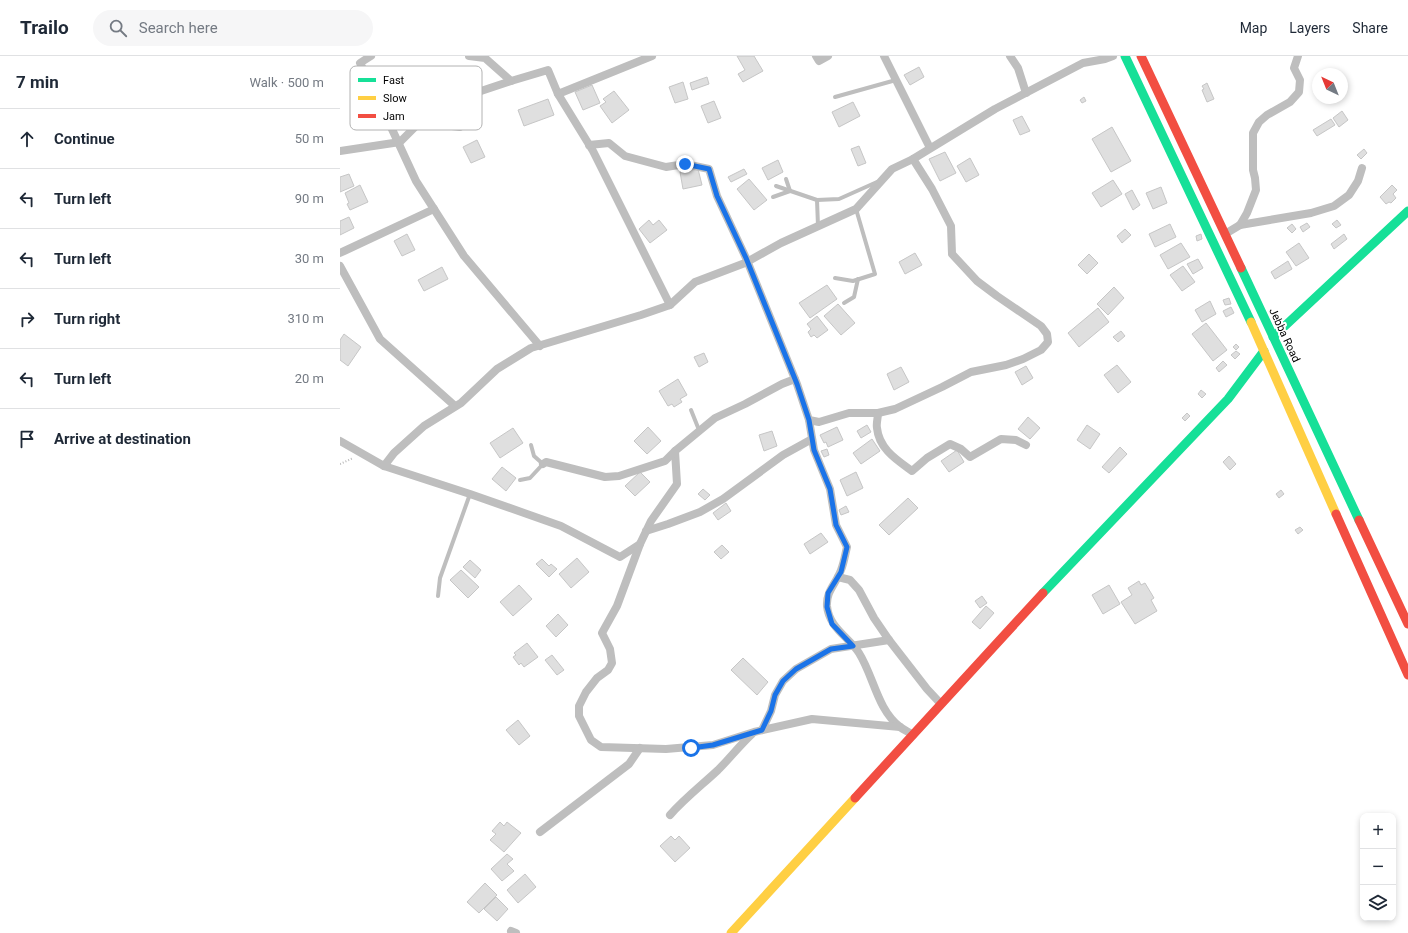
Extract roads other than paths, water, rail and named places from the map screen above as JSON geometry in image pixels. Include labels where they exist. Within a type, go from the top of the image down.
[{"type":"main road","points":[[1125,56],[1264,351],[1408,675]]},
{"type":"main road","name":"Jebba Road","points":[[1142,56],[1408,624]]},
{"type":"main road","points":[[1273,337],[1408,211]]},
{"type":"main road","points":[[731,933],[1060,575],[1170,462],[1222,404],[1264,351]]},
{"type":"street","points":[[362,66],[360,63],[371,56]]},
{"type":"street","points":[[469,56],[485,58],[511,81]]},
{"type":"street","points":[[558,94],[652,56]]},
{"type":"street","points":[[816,56],[819,61],[828,56]]},
{"type":"street","points":[[884,56],[930,148]]},
{"type":"street","points":[[1010,56],[1018,68],[1026,93]]},
{"type":"street","points":[[384,466],[394,453],[424,426],[461,403],[497,369],[530,348],[670,305],[695,282],[748,262],[781,243],[856,209],[892,168],[913,158],[995,109],[1083,63],[1114,56]]},
{"type":"street","points":[[1240,225],[1247,213],[1256,190],[1253,170],[1253,133],[1259,122],[1267,114],[1290,102],[1299,92],[1300,80],[1294,68],[1298,56]]},
{"type":"street","points":[[482,91],[548,70],[558,94],[589,145],[670,305]]},
{"type":"street","points":[[392,130],[416,181],[464,256],[540,346]]},
{"type":"street","points":[[340,151],[400,142],[412,130]]},
{"type":"street","points":[[589,145],[609,143],[625,156],[666,167],[685,164],[709,169],[717,196],[748,262],[795,379],[809,420],[814,450],[830,489],[836,525],[847,547],[841,572],[828,593],[827,607],[832,624],[859,652],[879,698],[889,715],[900,727],[913,735]]},
{"type":"street","points":[[809,420],[820,422],[849,413],[878,413],[894,409],[971,372],[1006,365],[1023,359],[1041,350],[1048,342],[1048,334],[1041,326],[977,281],[952,254],[950,226],[932,189],[913,158]]},
{"type":"street","points":[[1225,234],[1240,225],[1305,214],[1334,206],[1349,195],[1358,181],[1362,168]]},
{"type":"street","points":[[340,254],[434,209]]},
{"type":"street","points":[[340,266],[380,339],[455,406]]},
{"type":"street","points":[[543,464],[546,462],[605,477],[619,476],[665,461],[715,418],[782,384],[795,379]]},
{"type":"street","points":[[878,413],[877,428],[880,441],[889,453],[912,471],[927,458],[950,444],[962,449],[970,457],[1001,439],[1016,440],[1026,445]]},
{"type":"street","points":[[646,531],[700,512],[723,499],[783,455],[812,439]]},
{"type":"street","points":[[340,441],[384,466],[470,494],[560,526],[620,557],[640,544]]},
{"type":"street","points":[[675,451],[677,484],[651,521],[640,544],[617,606],[602,633],[610,649],[612,662],[608,670],[597,678],[586,692],[579,706],[578,716],[591,740],[601,748],[666,749],[713,745],[758,731],[812,719],[900,727]]},
{"type":"street","points":[[838,577],[850,580],[859,590],[888,640],[927,689],[941,704]]},
{"type":"street","points":[[670,815],[686,798],[722,766],[742,743],[758,731],[771,711],[775,695],[783,681],[796,669],[831,649],[888,640]]},
{"type":"street","points":[[540,832],[629,764],[640,748]]},
{"type":"lane","points":[[836,97],[896,80]]},
{"type":"lane","points":[[786,179],[790,191]]},
{"type":"lane","points":[[776,186],[817,200],[839,199],[883,180]]},
{"type":"lane","points":[[773,197],[790,191]]},
{"type":"lane","points":[[817,200],[818,226]]},
{"type":"lane","points":[[835,278],[853,281],[875,274],[856,209]]},
{"type":"lane","points":[[844,303],[854,297],[858,279]]},
{"type":"lane","points":[[691,410],[699,431]]},
{"type":"lane","points":[[520,480],[530,478],[543,464],[534,456],[531,445]]},
{"type":"lane","points":[[438,596],[440,578],[470,494]]}]
